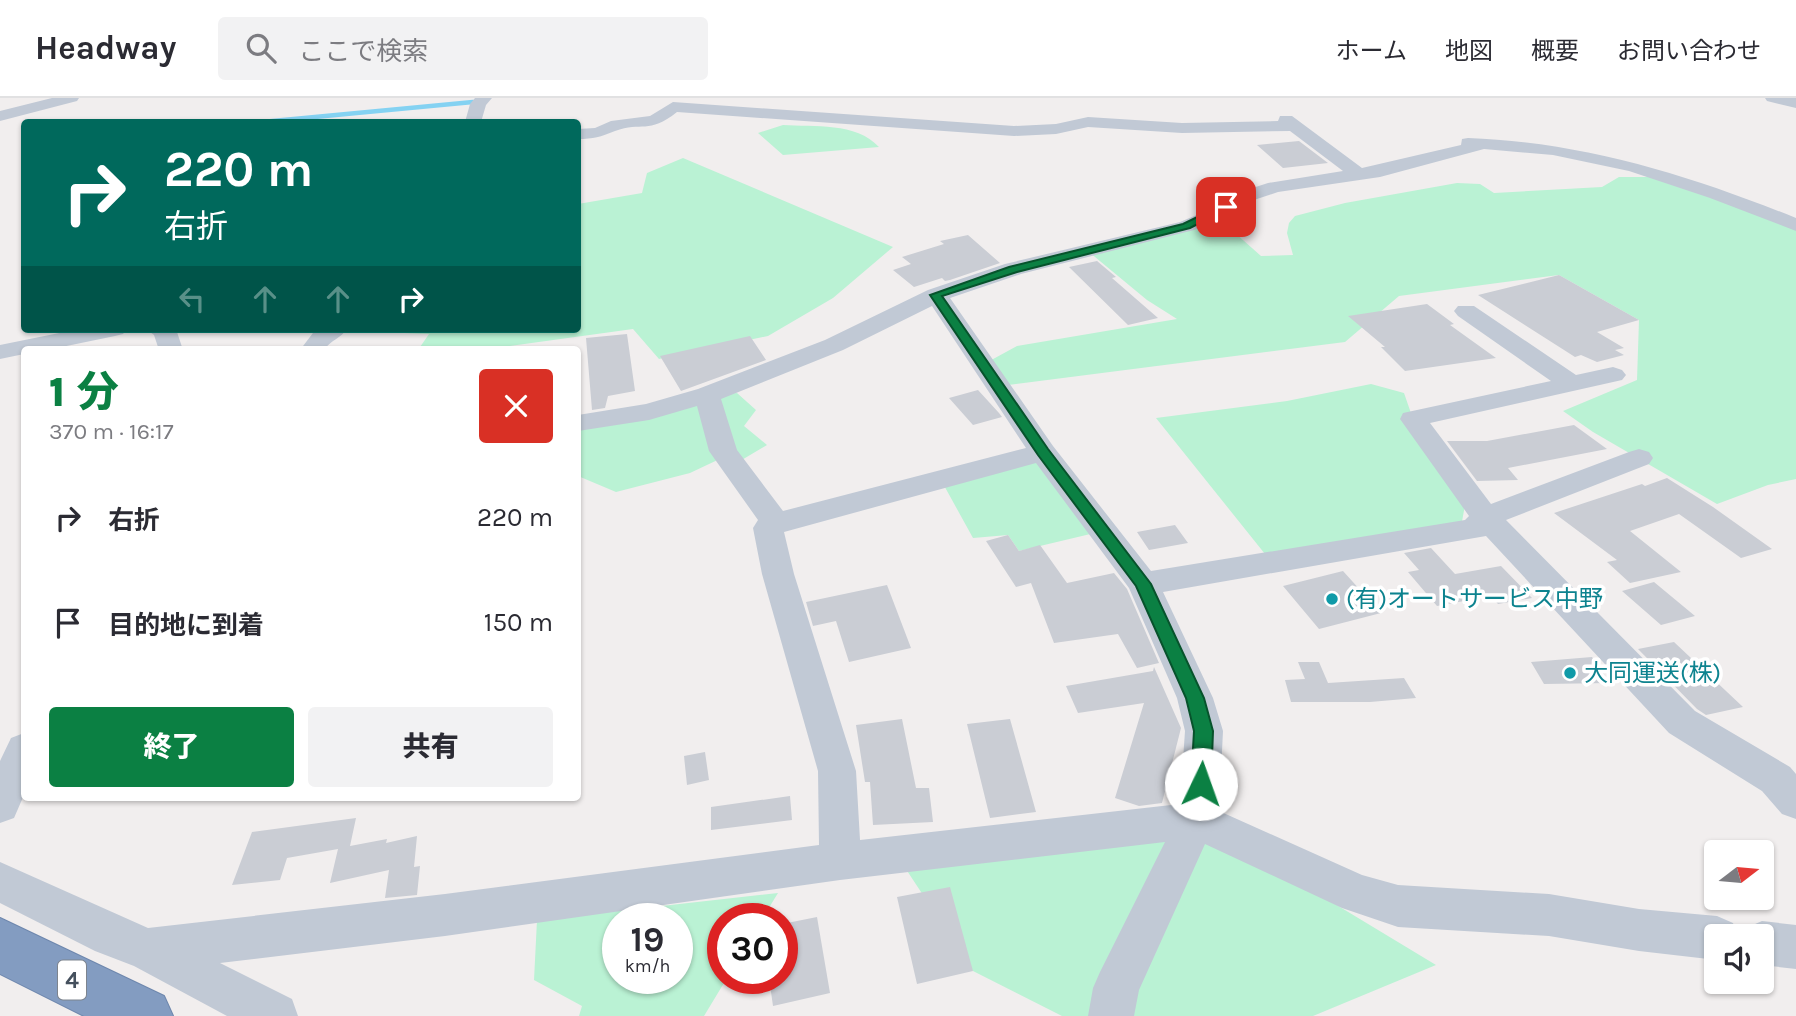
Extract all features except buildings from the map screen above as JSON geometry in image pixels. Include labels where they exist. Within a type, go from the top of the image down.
[{"type":"highway","name":"4","points":[[0,945],[144,1016]]},
{"type":"street","points":[[0,116],[71,98]]},
{"type":"street","points":[[474,119],[478,104],[484,98]]},
{"type":"street","points":[[1773,98],[1796,103]]},
{"type":"street","points":[[581,134],[599,133],[611,126],[655,121],[673,107],[1014,131],[1056,129],[1088,122],[1182,128],[1290,123],[1357,173]]},
{"type":"street","points":[[581,423],[649,412],[707,395],[834,345],[936,295],[1013,269],[1187,226],[1238,200],[1275,187],[1380,171],[1476,147],[1468,143],[1504,142],[1635,167],[1685,182],[1796,225]]},
{"type":"street","points":[[936,295],[1043,452],[1143,584],[1195,698],[1204,731],[1196,820],[1116,988],[1111,1016]]},
{"type":"street","points":[[1466,311],[1572,384]]},
{"type":"street","points":[[30,346],[95,333]]},
{"type":"street","points":[[315,346],[321,336],[327,333]]},
{"type":"street","points":[[0,352],[21,348]]},
{"type":"street","points":[[1613,375],[1413,419],[1485,517],[1682,722],[1776,779],[1796,802]]},
{"type":"street","points":[[707,395],[723,451],[776,523]]},
{"type":"street","points":[[840,860],[837,771],[778,574],[768,528],[776,523],[1043,452]]},
{"type":"street","points":[[1143,584],[1475,529],[1485,517],[1639,458]]},
{"type":"street","points":[[0,806],[21,756]]},
{"type":"street","points":[[148,950],[445,915],[840,860],[1196,820],[1357,894],[1398,906],[1549,915],[1639,930],[1704,937]]},
{"type":"street","points":[[0,882],[111,936],[148,950],[275,1016]]},
{"type":"street","points":[[1774,944],[1796,947]]},
{"type":"green space","points":[[783,125],[834,127],[859,133],[879,147],[783,155],[758,133]]},
{"type":"green space","points":[[683,158],[893,247],[833,298],[768,336],[659,359],[633,329],[510,346],[421,346],[429,334],[404,333],[581,333],[581,203],[642,193],[647,173]]},
{"type":"green space","points":[[1619,177],[1654,177],[1796,225],[1796,479],[1768,485],[1717,504],[1593,432],[1563,411],[1637,380],[1639,320],[1559,275],[1399,296],[1345,342],[1000,386],[984,364],[1017,346],[1177,319],[1147,300],[1089,252],[1217,221],[1226,225],[1261,256],[1293,255],[1287,233],[1289,223],[1295,216],[1345,203],[1457,183],[1480,184],[1494,193],[1602,187]]},
{"type":"green space","points":[[1371,384],[1404,393],[1413,419],[1469,483],[1461,527],[1265,554],[1156,418],[1287,401]]},
{"type":"green space","points":[[737,393],[756,410],[744,426],[767,445],[740,461],[726,456],[690,473],[616,492],[581,477],[581,423],[649,412],[707,395]]},
{"type":"green space","points":[[1036,454],[1103,531],[1019,551],[1008,535],[973,538],[941,480]]},
{"type":"green space","points":[[1196,820],[1436,965],[1313,1016],[1062,1016],[973,971],[896,854]]},
{"type":"green space","points":[[778,893],[772,903],[707,903],[707,994],[717,994],[704,1016],[579,1016],[582,1006],[534,980],[537,920],[602,913],[602,994],[693,994],[693,903],[689,903]]},
{"type":"waterway","points":[[294,119],[473,102]]},
{"type":"place","name":"(有)オートサービス中野","points":[[1332,599]]},
{"type":"place","name":"大同運送(株)","points":[[1570,673]]},
{"type":"route","points":[[1201,784],[1204,731],[1195,698],[1143,584],[1043,452],[936,295],[1013,269],[1187,226],[1226,207]]}]
